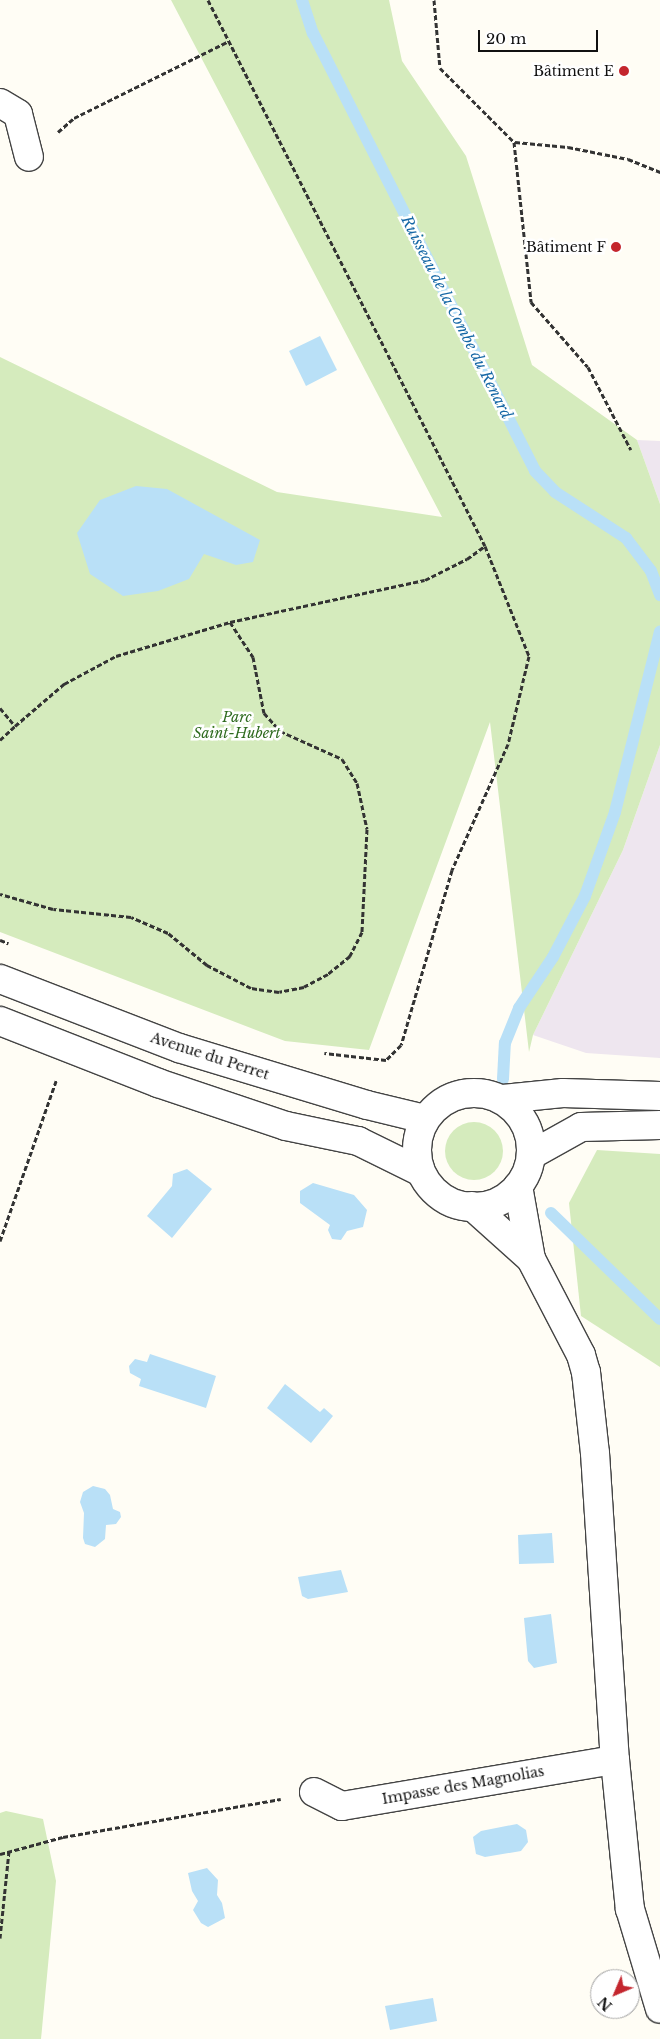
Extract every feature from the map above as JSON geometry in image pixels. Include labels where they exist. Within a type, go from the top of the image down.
[{"type":"street","points":[[0,103],[18,114],[29,157]]},
{"type":"street","name":"Avenue du Perret","points":[[0,979],[178,1048],[367,1106],[425,1119]]},
{"type":"street","points":[[0,1021],[158,1082],[277,1123],[358,1142],[421,1172]]},
{"type":"street","points":[[503,1099],[521,1117],[529,1135],[531,1155],[526,1174],[518,1186],[500,1201],[472,1206],[445,1199],[430,1188],[421,1172],[417,1154],[418,1136],[425,1119],[437,1106],[453,1096],[471,1092],[503,1099],[563,1093],[660,1096]]},
{"type":"street","points":[[531,1155],[582,1127],[660,1125]]},
{"type":"street","points":[[518,1186],[531,1260],[581,1355],[586,1372],[595,1453],[616,1760],[630,1909],[660,2009]]},
{"type":"street","points":[[472,1206],[531,1260]]},
{"type":"street","name":"Impasse des Magnolias","points":[[314,1792],[342,1806],[616,1760]]},
{"type":"path","points":[[208,0],[227,42],[485,546],[529,656],[508,744],[452,870],[401,1044],[386,1060],[321,1053]]},
{"type":"path","points":[[434,0],[440,68],[514,142],[531,302],[588,367],[631,450]]},
{"type":"path","points":[[29,157],[74,118],[227,42]]},
{"type":"path","points":[[514,142],[576,148],[628,160],[660,172]]},
{"type":"path","points":[[0,740],[64,684],[116,656],[230,622],[425,580],[467,559],[485,546]]},
{"type":"path","points":[[0,894],[53,909],[131,917],[168,933],[207,965],[260,989],[279,992],[304,987],[328,974],[350,956],[362,932],[367,829],[357,783],[342,759],[280,731],[264,713],[253,657],[230,622]]},
{"type":"path","points":[[0,708],[15,726]]},
{"type":"path","points":[[0,940],[9,944]]},
{"type":"path","points":[[0,1240],[58,1075]]},
{"type":"path","points":[[0,1854],[63,1837],[277,1799]]},
{"type":"path","points":[[0,1938],[9,1851]]},
{"type":"shaded area","points":[[637,440],[660,441],[660,504]]},
{"type":"shaded area","points":[[660,745],[660,1058],[586,1053],[533,1035],[623,850]]},
{"type":"green space","name":"Parc Saint-Hubert","points":[[171,0],[389,0],[402,61],[466,156],[532,365],[637,440],[660,504],[660,745],[623,850],[533,1035],[529,1052],[490,722],[369,1050],[285,1041],[0,932],[0,357],[277,492],[442,517]]},
{"type":"green space","points":[[468,1122],[480,1122],[495,1130],[503,1145],[503,1157],[495,1172],[480,1180],[468,1180],[453,1172],[445,1157],[445,1145],[453,1130]]},
{"type":"green space","points":[[597,1150],[660,1154],[660,1367],[581,1316],[569,1203]]},
{"type":"green space","points":[[6,1811],[43,1819],[56,1881],[41,2039],[0,2039],[0,1813]]},
{"type":"water","points":[[320,336],[337,370],[306,386],[289,351]]},
{"type":"water","points":[[136,486],[167,489],[260,540],[253,562],[236,565],[204,554],[189,579],[158,591],[123,596],[90,574],[77,533],[100,500]]},
{"type":"water","points":[[187,1169],[212,1189],[172,1238],[147,1216],[172,1186],[173,1174]]},
{"type":"water","points":[[313,1183],[354,1195],[367,1210],[363,1227],[347,1231],[341,1240],[332,1239],[328,1230],[330,1225],[300,1203],[300,1191]]},
{"type":"water","points":[[150,1354],[216,1376],[206,1408],[139,1386],[141,1379],[130,1373],[129,1366],[135,1359],[147,1362]]},
{"type":"water","points":[[285,1384],[320,1412],[324,1408],[333,1416],[311,1443],[267,1408]]},
{"type":"water","points":[[93,1486],[105,1489],[110,1495],[113,1509],[120,1512],[121,1517],[116,1524],[106,1525],[105,1539],[95,1547],[85,1544],[83,1538],[84,1513],[80,1502],[83,1492]]},
{"type":"water","points":[[552,1533],[554,1563],[519,1564],[518,1535]]},
{"type":"water","points":[[341,1570],[348,1592],[308,1599],[302,1596],[298,1577]]},
{"type":"water","points":[[551,1614],[557,1663],[534,1668],[528,1661],[524,1618]]},
{"type":"water","points":[[517,1824],[526,1830],[528,1842],[521,1851],[485,1857],[476,1854],[473,1837],[481,1831]]},
{"type":"water","points":[[207,1868],[218,1880],[217,1895],[222,1903],[225,1918],[208,1927],[201,1923],[193,1910],[198,1901],[192,1891],[188,1873]]},
{"type":"water","points":[[433,1998],[437,2021],[390,2030],[385,2006]]},
{"type":"waterway","name":"Ruisseau de la Combe du Renard","points":[[302,0],[313,33],[535,471],[555,492],[626,538],[651,571],[660,595]]},
{"type":"waterway","name":"Ruisseau de la Combe du Renard","points":[[503,1079],[505,1043],[519,1008],[553,957],[585,896],[615,812],[660,632]]},
{"type":"waterway","name":"Ruisseau de la Combe du Renard","points":[[551,1213],[660,1319]]},
{"type":"place","name":"Bâtiment E","points":[[624,71]]},
{"type":"place","name":"Bâtiment F","points":[[616,247]]}]
